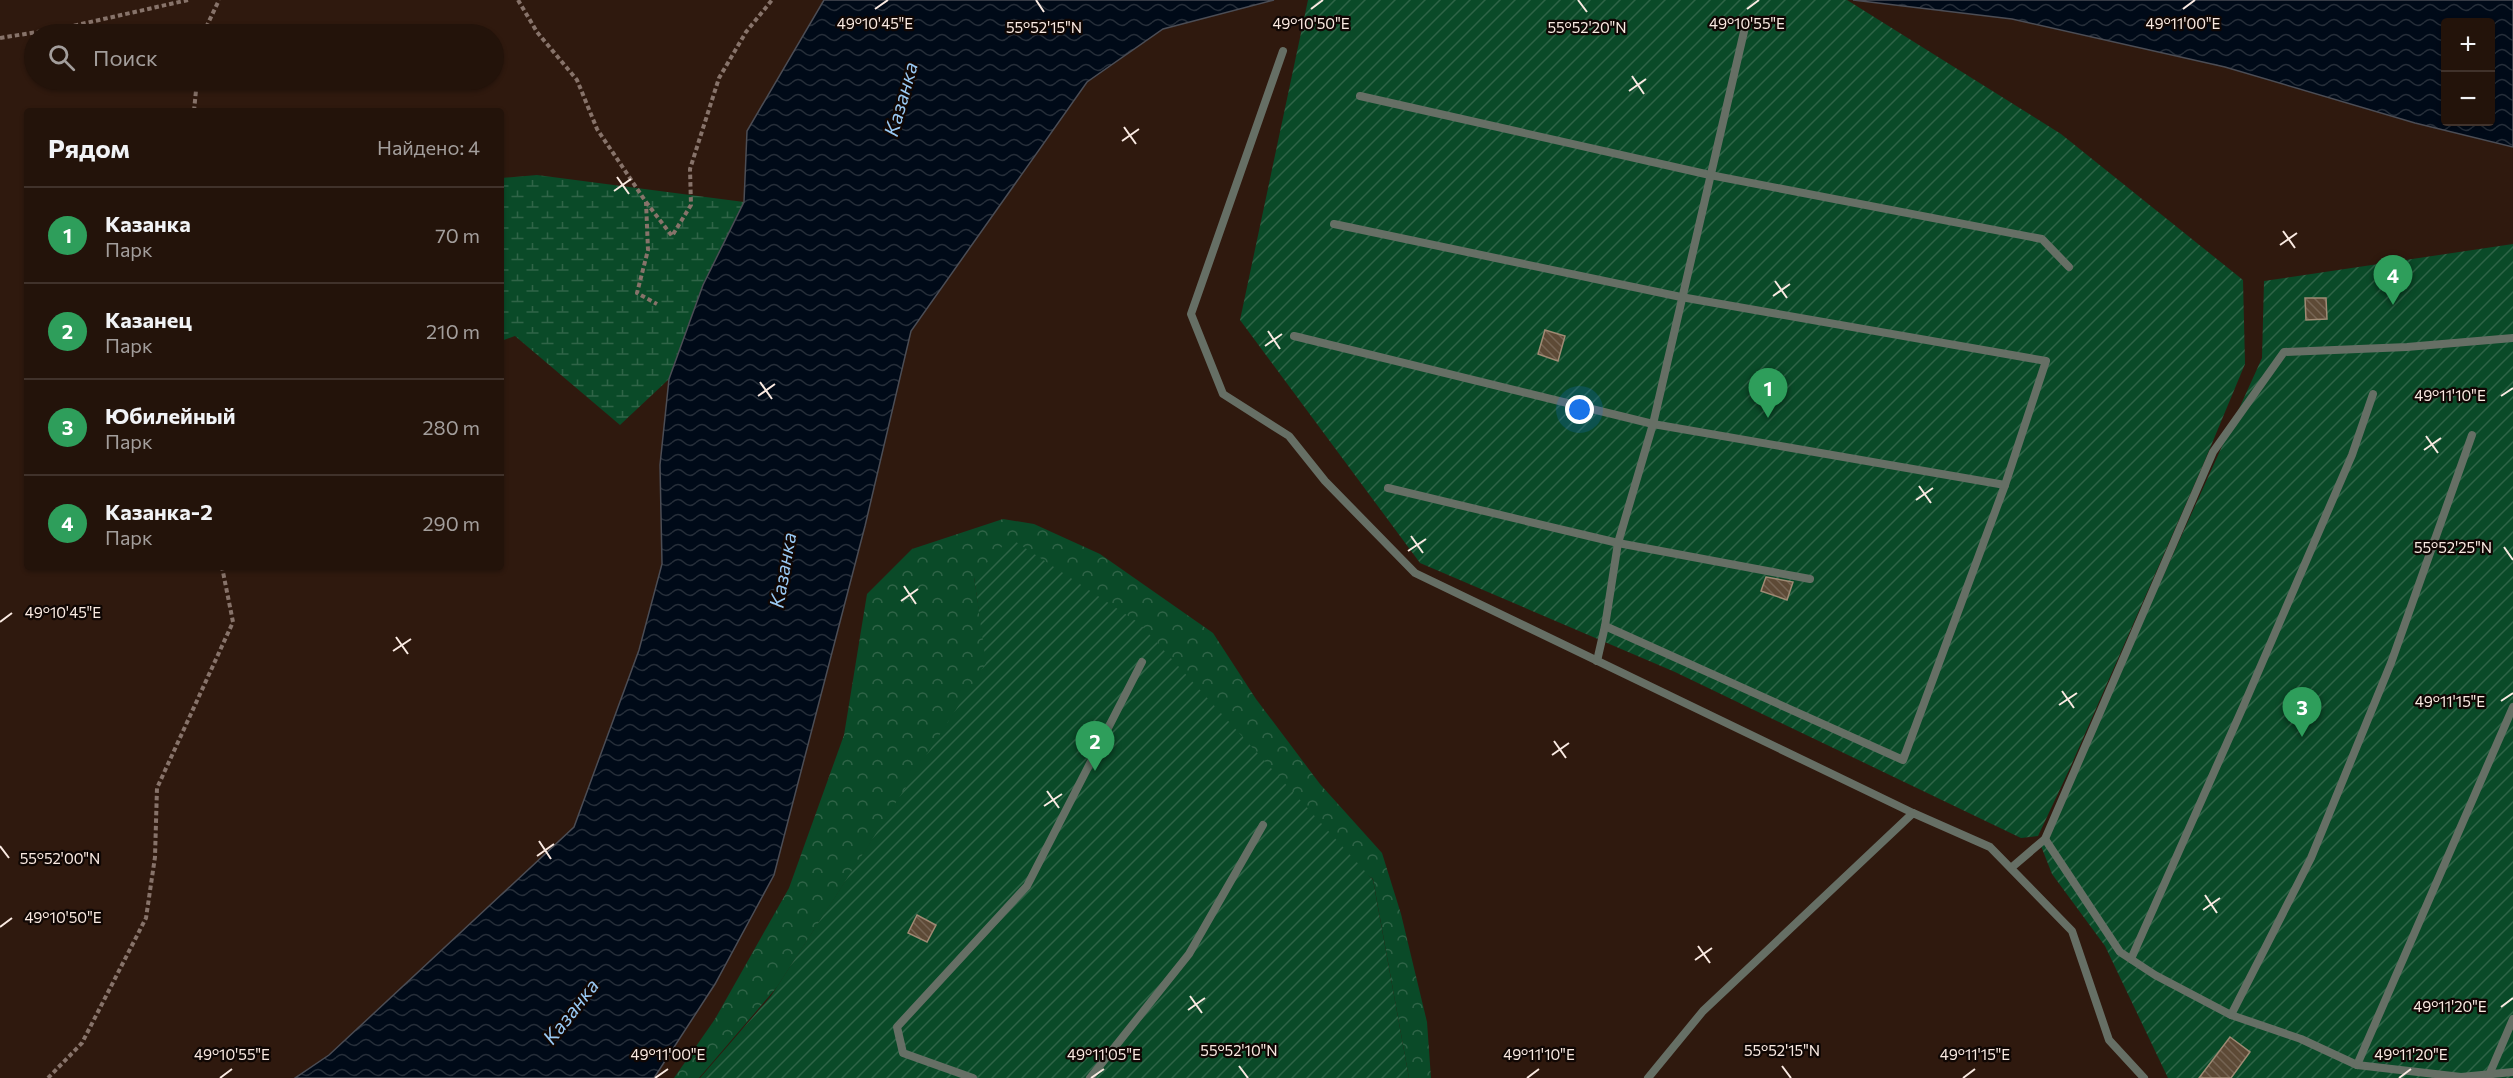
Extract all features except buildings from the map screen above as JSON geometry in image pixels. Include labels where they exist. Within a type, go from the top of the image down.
[{"type":"lane","points":[[1597,661],[1618,543],[1653,424],[1746,23]]},
{"type":"lane","points":[[1283,51],[1191,314],[1223,394],[1289,436],[1325,481],[1415,573],[1913,813],[1990,846],[2072,931],[2109,1040],[2144,1078]]},
{"type":"lane","points":[[1360,96],[1710,175],[2042,239],[2069,267]]},
{"type":"lane","points":[[1334,224],[1681,297],[2046,361],[2005,485],[1904,760],[1605,626]]},
{"type":"lane","points":[[1294,336],[1653,424],[2005,485]]},
{"type":"lane","points":[[2011,868],[2045,839],[2213,452],[2284,352],[2407,347],[2513,338]]},
{"type":"lane","points":[[2131,958],[2305,565],[2352,455],[2373,394]]},
{"type":"lane","points":[[2231,1015],[2311,858],[2391,663],[2472,435]]},
{"type":"lane","points":[[1388,488],[1618,543],[1810,579]]},
{"type":"lane","points":[[973,1078],[903,1053],[897,1027],[1027,886],[1143,662]]},
{"type":"lane","points":[[2357,1065],[2513,707]]},
{"type":"lane","points":[[1648,1078],[1703,1011],[1913,813]]},
{"type":"lane","points":[[1090,1078],[1189,954],[1263,825]]},
{"type":"lane","points":[[2045,839],[2120,952],[2155,975],[2231,1015],[2301,1039],[2357,1065],[2461,1077],[2513,1072]]},
{"type":"lane","points":[[2489,1075],[2513,1019]]},
{"type":"path","points":[[81,24],[188,0]]},
{"type":"path","points":[[208,24],[219,0]]},
{"type":"path","points":[[518,0],[537,32],[577,80],[597,129],[672,236],[691,206],[690,169],[719,78],[746,32],[772,0]]},
{"type":"path","points":[[0,38],[24,34]]},
{"type":"path","points":[[194,108],[196,90]]},
{"type":"path","points":[[646,202],[648,250],[637,293],[657,304]]},
{"type":"path","points":[[48,1078],[82,1043],[146,918],[155,857],[157,788],[233,622],[223,570]]},
{"type":"green space","points":[[1308,0],[1847,0],[2061,134],[2243,280],[2245,364],[2203,465],[2038,836],[2021,838],[1675,672],[1420,563],[1240,320]]},
{"type":"green space","points":[[537,175],[744,202],[703,285],[669,379],[620,425],[515,336],[504,340],[504,178]]},
{"type":"green space","points":[[2513,244],[2513,1078],[2168,1078],[2105,946],[2052,874],[2041,846],[2262,358],[2264,281]]},
{"type":"green space","points":[[1003,519],[1034,524],[1100,554],[1213,633],[1256,699],[1320,784],[1382,853],[1401,914],[1427,1022],[1431,1078],[1409,1078],[1373,879],[974,577],[987,663],[777,987],[699,1078],[674,1078],[715,1019],[789,888],[844,735],[867,594],[912,549]]},
{"type":"green space","points":[[1010,538],[1139,623],[1373,880],[1409,1078],[700,1078],[771,996],[986,663],[974,577]]},
{"type":"water","name":"Казанка","points":[[824,0],[1274,0],[1163,29],[1087,82],[911,331],[865,526],[774,875],[715,984],[654,1078],[295,1078],[329,1055],[574,827],[639,650],[662,564],[660,465],[669,379],[703,285],[744,202],[747,131]]},
{"type":"water","points":[[1853,0],[2513,0],[2513,147],[2415,123],[2225,67],[2012,19]]},
{"type":"place","name":"Казанка-2","points":[[2393,305]]},
{"type":"place","name":"Казанка","points":[[1768,418]]},
{"type":"place","name":"Юбилейный","points":[[2302,737]]},
{"type":"place","name":"Казанец","points":[[1095,771]]}]
